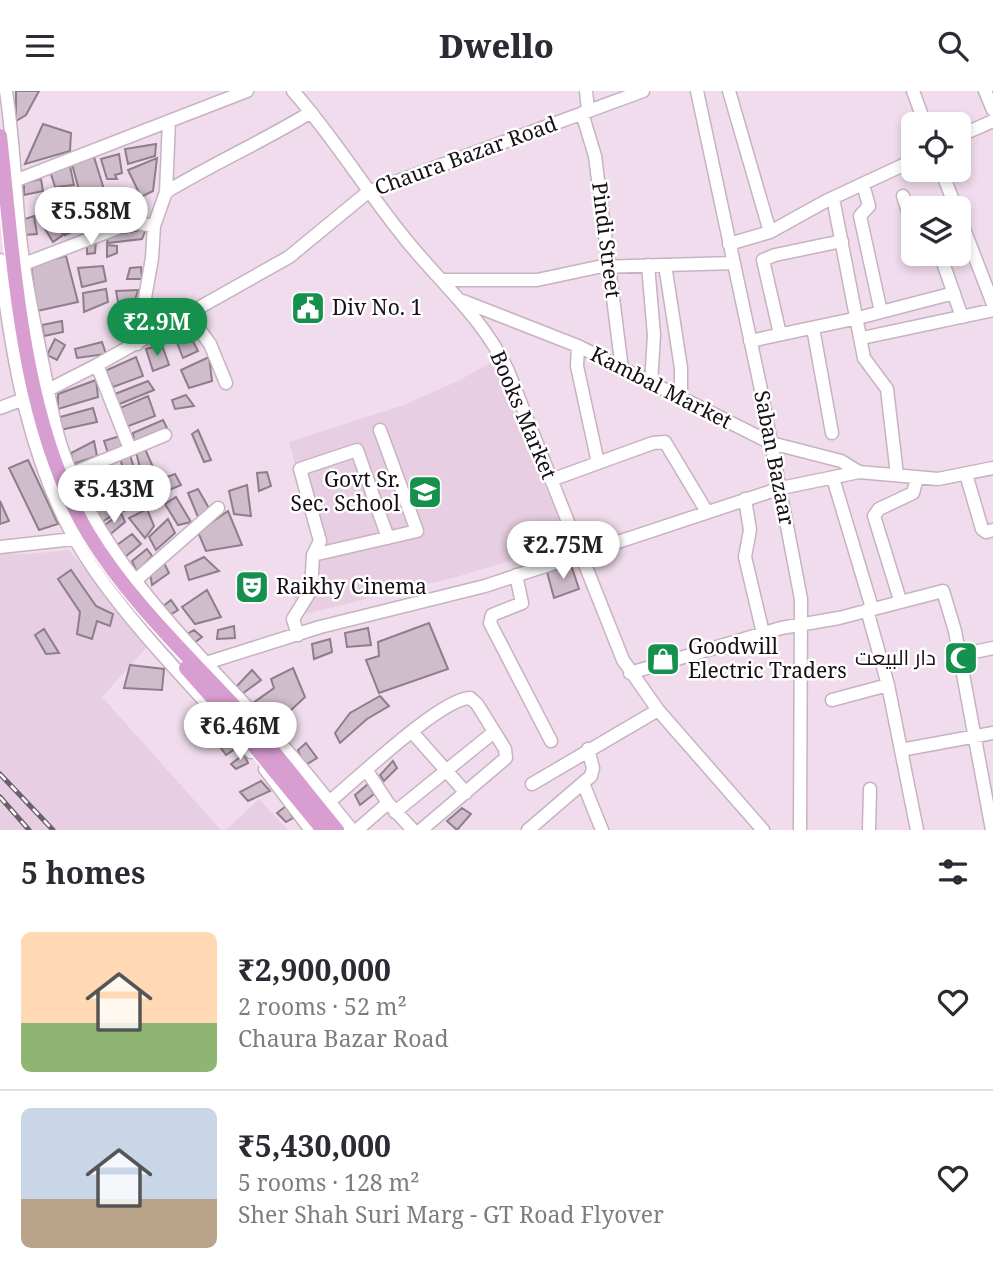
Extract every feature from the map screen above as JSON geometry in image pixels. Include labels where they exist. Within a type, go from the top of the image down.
[{"type":"main road","points":[[0,135],[9,242],[34,386],[62,479],[79,516],[101,552],[157,624],[237,709],[337,830]]},
{"type":"main road","points":[[0,228],[25,384],[53,479],[84,544],[127,602],[241,730],[323,830]]},
{"type":"street","points":[[6,91],[24,264],[57,434],[71,474],[100,533],[206,663],[284,747],[355,830],[446,770],[495,732]]},
{"type":"street","points":[[16,170],[169,121],[247,91]]},
{"type":"street","name":"Books Market","points":[[293,91],[418,255],[463,301],[502,359],[617,650],[658,710],[763,830]]},
{"type":"street","name":"Pindi Street","points":[[586,91],[585,112],[595,156],[622,369]]},
{"type":"street","name":"Chaura Bazar Road","points":[[0,408],[48,390],[97,365],[300,250],[368,192],[643,91]]},
{"type":"street","name":"Saban Bazaar","points":[[697,91],[781,488],[801,599],[803,623],[800,830]]},
{"type":"street","points":[[729,91],[770,232]]},
{"type":"street","points":[[913,91],[921,112]]},
{"type":"street","points":[[985,91],[993,110]]},
{"type":"street","points":[[166,192],[214,163],[274,135],[312,113]]},
{"type":"street","points":[[136,344],[152,258],[153,226],[166,192],[169,121]]},
{"type":"street","points":[[971,131],[993,121]]},
{"type":"street","points":[[729,244],[770,232],[901,166]]},
{"type":"street","points":[[863,184],[870,205],[860,216],[881,312]]},
{"type":"street","points":[[833,198],[865,362],[887,389],[897,475]]},
{"type":"street","points":[[24,264],[123,226],[138,223],[153,226]]},
{"type":"street","points":[[780,334],[763,260],[842,241]]},
{"type":"street","points":[[971,247],[993,304]]},
{"type":"street","points":[[443,280],[546,280],[609,266],[734,263]]},
{"type":"street","points":[[648,265],[653,335],[651,384]]},
{"type":"street","points":[[665,265],[681,368],[681,400]]},
{"type":"street","points":[[944,266],[961,317]]},
{"type":"street","points":[[0,268],[23,399],[49,480],[77,540],[123,604],[258,761],[311,830]]},
{"type":"street","points":[[750,341],[858,318],[954,293]]},
{"type":"street","name":"Kambal Market","points":[[463,301],[578,346],[771,443],[841,461],[859,472]]},
{"type":"street","points":[[862,338],[993,310]]},
{"type":"street","points":[[189,315],[210,344],[226,383]]},
{"type":"street","points":[[813,328],[832,433]]},
{"type":"street","points":[[578,346],[577,366],[597,463]]},
{"type":"street","points":[[97,365],[130,449]]},
{"type":"street","points":[[313,555],[417,531],[380,430]]},
{"type":"street","points":[[71,474],[165,435]]},
{"type":"street","points":[[551,480],[664,442],[707,512]]},
{"type":"street","points":[[298,635],[293,619],[310,590],[313,555],[320,541],[300,469],[357,450],[388,538]]},
{"type":"street","points":[[206,663],[516,575],[781,488],[859,472],[917,478],[950,478],[993,468]]},
{"type":"street","points":[[966,474],[982,529],[986,532],[993,530]]},
{"type":"street","points":[[833,478],[870,609],[917,830]]},
{"type":"street","points":[[900,600],[874,516],[879,509],[913,493],[917,478]]},
{"type":"street","points":[[750,497],[750,530],[745,557],[763,633]]},
{"type":"street","points":[[136,580],[218,508]]},
{"type":"street","points":[[0,547],[77,540],[100,533]]},
{"type":"street","points":[[516,575],[522,603],[492,615],[489,623],[551,741]]},
{"type":"street","points":[[631,673],[763,633],[803,623],[831,620],[900,600],[945,592],[992,823]]},
{"type":"street","points":[[959,655],[993,648]]},
{"type":"street","points":[[832,700],[888,685]]},
{"type":"street","points":[[329,802],[412,732],[454,702],[465,698],[474,700],[505,749],[506,758],[421,830]]},
{"type":"street","points":[[532,784],[658,710]]},
{"type":"street","points":[[412,732],[466,793]]},
{"type":"street","points":[[901,750],[993,733]]},
{"type":"street","points":[[528,830],[543,825],[593,771],[588,749]]},
{"type":"street","points":[[367,771],[392,807],[413,830]]},
{"type":"street","points":[[583,783],[602,830]]},
{"type":"street","points":[[869,830],[870,789]]},
{"type":"shaded area","name":"Govt Sr. Sec. School","points":[[492,362],[569,543],[456,577],[300,615],[292,592],[320,585],[312,554],[318,548],[289,442],[404,405],[458,381]]},
{"type":"shaded area","points":[[69,550],[148,646],[102,697],[221,830],[0,830],[0,553],[28,554]]},
{"type":"shaded area","points":[[259,799],[288,830],[226,830]]},
{"type":"building","points":[[16,91],[39,91],[26,115],[16,121]]},
{"type":"building","points":[[43,124],[71,133],[70,151],[25,164]]},
{"type":"building","points":[[156,144],[155,156],[128,164],[125,149]]},
{"type":"building","points":[[119,154],[122,173],[115,175],[117,179],[107,179],[101,159]]},
{"type":"building","points":[[94,157],[111,212],[87,220],[72,164]]},
{"type":"building","points":[[157,158],[153,191],[141,197],[128,170]]},
{"type":"building","points":[[70,166],[74,185],[55,187],[50,171]]},
{"type":"building","points":[[41,179],[43,191],[24,195],[24,183]]},
{"type":"building","points":[[75,191],[78,198],[61,203],[57,194]]},
{"type":"building","points":[[80,212],[83,227],[65,235],[61,219]]},
{"type":"building","points":[[52,214],[63,235],[53,242],[42,224]]},
{"type":"building","points":[[34,216],[37,234],[25,235],[25,219]]},
{"type":"building","points":[[146,229],[142,239],[107,243],[108,236]]},
{"type":"building","points":[[96,241],[95,253],[87,254],[87,242]]},
{"type":"building","points":[[107,245],[117,246],[117,253],[107,257]]},
{"type":"building","points":[[66,256],[78,302],[37,311],[31,265]]},
{"type":"building","points":[[103,266],[106,281],[82,287],[78,268]]},
{"type":"building","points":[[141,267],[142,279],[127,279],[130,268]]},
{"type":"building","points":[[106,289],[108,302],[84,312],[83,293]]},
{"type":"building","points":[[138,290],[135,300],[118,302],[116,291]]},
{"type":"building","points":[[117,310],[134,311],[131,338],[119,337]]},
{"type":"building","points":[[62,321],[63,332],[44,336],[42,325]]},
{"type":"building","points":[[186,328],[198,351],[183,358],[174,335]]},
{"type":"building","points":[[55,339],[65,345],[57,360],[47,355]]},
{"type":"building","points":[[102,342],[106,354],[77,358],[75,349]]},
{"type":"building","points":[[162,345],[169,365],[153,371],[146,349]]},
{"type":"building","points":[[136,357],[143,376],[113,387],[105,371]]},
{"type":"building","points":[[209,357],[212,381],[189,388],[181,370]]},
{"type":"building","points":[[96,380],[98,397],[58,409],[58,394]]},
{"type":"building","points":[[148,381],[154,390],[117,405],[115,394]]},
{"type":"building","points":[[186,395],[194,406],[175,409],[172,400]]},
{"type":"building","points":[[148,396],[155,416],[126,427],[120,408]]},
{"type":"building","points":[[93,408],[97,422],[60,430],[60,417]]},
{"type":"building","points":[[163,420],[167,428],[134,443],[133,433]]},
{"type":"building","points":[[198,430],[211,460],[204,462],[192,434]]},
{"type":"building","points":[[120,436],[126,446],[108,453],[104,441]]},
{"type":"building","points":[[94,441],[97,456],[73,464],[71,453]]},
{"type":"building","points":[[145,449],[157,476],[143,480],[136,452]]},
{"type":"building","points":[[130,455],[138,481],[128,481],[120,459]]},
{"type":"building","points":[[28,460],[58,524],[39,530],[9,468]]},
{"type":"building","points":[[111,462],[116,473],[106,478],[102,465]]},
{"type":"building","points":[[98,471],[111,495],[92,505],[79,476]]},
{"type":"building","points":[[267,472],[271,486],[259,491],[257,473]]},
{"type":"building","points":[[175,474],[181,485],[167,491],[161,479]]},
{"type":"building","points":[[150,482],[156,498],[142,502],[137,488]]},
{"type":"building","points":[[247,485],[251,516],[234,514],[229,491]]},
{"type":"building","points":[[130,487],[137,503],[124,511],[116,494]]},
{"type":"building","points":[[198,489],[210,510],[198,517],[188,493]]},
{"type":"building","points":[[176,497],[191,522],[178,525],[165,504]]},
{"type":"building","points":[[0,501],[9,521],[0,524]]},
{"type":"building","points":[[112,501],[119,511],[99,524],[93,509]]},
{"type":"building","points":[[147,509],[154,526],[145,538],[129,518]]},
{"type":"building","points":[[228,511],[242,545],[206,551],[198,532]]},
{"type":"building","points":[[121,513],[125,522],[107,537],[102,527]]},
{"type":"building","points":[[168,519],[175,533],[156,550],[149,537]]},
{"type":"building","points":[[132,534],[141,544],[125,557],[117,545]]},
{"type":"building","points":[[147,549],[152,556],[137,572],[132,561]]},
{"type":"building","points":[[204,557],[219,571],[189,580],[185,566]]},
{"type":"building","points":[[164,563],[169,573],[152,585],[150,573]]},
{"type":"building","points":[[571,565],[579,589],[554,598],[547,572]]},
{"type":"building","points":[[71,570],[96,606],[113,614],[110,626],[97,621],[92,639],[77,634],[80,612],[58,579]]},
{"type":"building","points":[[207,590],[221,617],[195,624],[182,607]]},
{"type":"building","points":[[171,600],[178,610],[170,615],[162,607]]},
{"type":"building","points":[[429,623],[448,669],[379,693],[366,660],[379,656],[378,642]]},
{"type":"building","points":[[234,626],[235,638],[217,639],[218,630]]},
{"type":"building","points":[[368,628],[371,645],[347,647],[345,633]]},
{"type":"building","points":[[44,629],[59,653],[46,654],[35,635]]},
{"type":"building","points":[[194,630],[202,637],[194,643],[187,634]]},
{"type":"building","points":[[330,639],[332,652],[314,659],[312,644]]},
{"type":"building","points":[[130,665],[164,669],[162,690],[124,688]]},
{"type":"building","points":[[293,668],[305,697],[273,727],[250,705],[274,688],[271,679]]},
{"type":"building","points":[[252,670],[261,680],[242,694],[236,687]]},
{"type":"building","points":[[380,696],[389,706],[367,719],[340,743],[335,733],[350,713]]},
{"type":"building","points":[[213,715],[225,732],[214,738],[202,724]]},
{"type":"building","points":[[229,738],[238,747],[226,755],[218,744]]},
{"type":"building","points":[[306,743],[317,758],[304,766],[298,750]]},
{"type":"building","points":[[244,754],[248,763],[236,769],[231,764]]},
{"type":"building","points":[[393,761],[397,768],[384,781],[380,775]]},
{"type":"building","points":[[261,781],[270,791],[248,801],[240,792]]},
{"type":"building","points":[[368,784],[374,794],[360,805],[355,795]]},
{"type":"building","points":[[286,806],[293,818],[286,822],[277,813]]},
{"type":"building","points":[[462,808],[471,814],[457,830],[447,821]]},
{"type":"railway","points":[[0,774],[53,830]]},
{"type":"railway","points":[[0,797],[29,830]]},
{"type":"place","name":"Div No. 1","points":[[308,308]]},
{"type":"place","name":"Govt Sr. Sec. School","points":[[425,492]]},
{"type":"place","name":"Raikhy Cinema","points":[[252,587]]},
{"type":"place","name":"دار البیعت","points":[[961,658]]},
{"type":"place","name":"Goodwill Electric Traders","points":[[663,659]]}]
